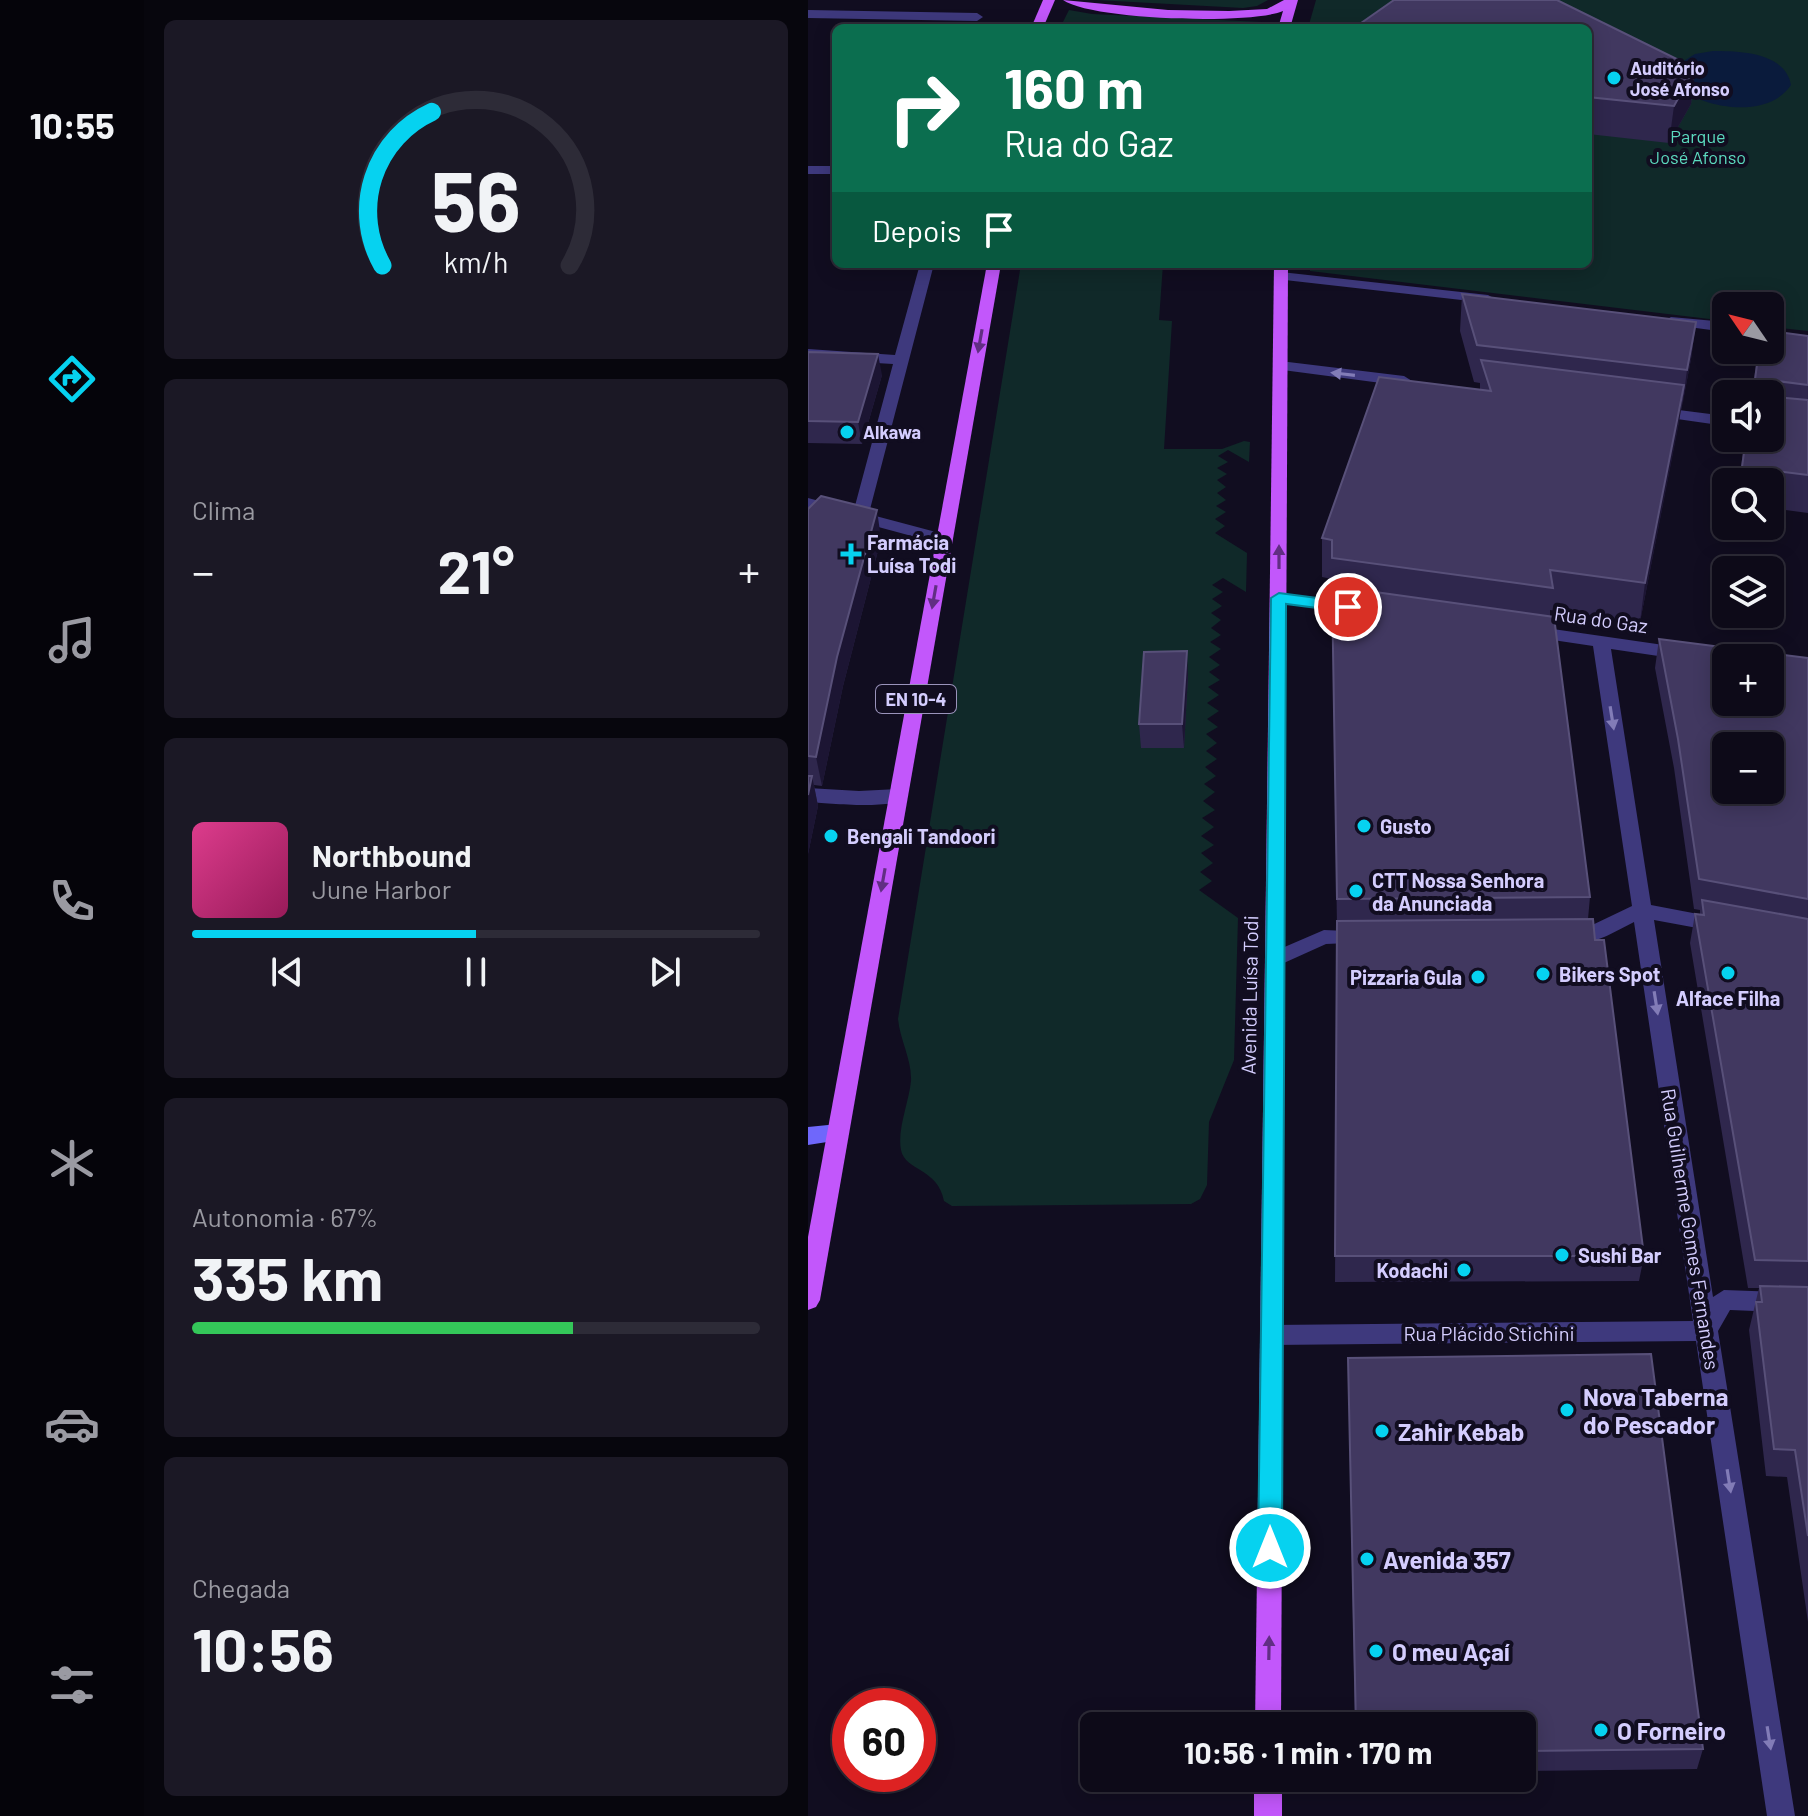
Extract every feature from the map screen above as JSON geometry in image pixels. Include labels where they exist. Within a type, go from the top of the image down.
[{"type":"main road","points":[[1039,24],[1049,0]]},
{"type":"main road","points":[[1069,0],[1095,7],[1241,16],[1270,11],[1292,0]]},
{"type":"main road","points":[[1285,24],[1292,0]]},
{"type":"main road","name":"EN 10-4","points":[[808,1300],[993,268]]},
{"type":"main road","name":"Avenida Luísa Todi","points":[[1268,1712],[1281,270]]},
{"type":"main road","points":[[1268,1792],[1268,1816]]},
{"type":"street","points":[[808,14],[976,22],[980,0]]},
{"type":"street","points":[[808,170],[832,170]]},
{"type":"street","points":[[860,517],[926,268]]},
{"type":"street","points":[[1281,270],[1507,302]]},
{"type":"street","points":[[1648,318],[1712,325]]},
{"type":"street","points":[[808,354],[904,360]]},
{"type":"street","points":[[1280,366],[1419,383]]},
{"type":"street","points":[[1634,410],[1712,419]]},
{"type":"street","points":[[808,503],[945,540]]},
{"type":"street","points":[[1279,598],[1380,611]]},
{"type":"street","name":"Rua do Gaz","points":[[1506,628],[1712,658]]},
{"type":"street","name":"Rua Guilherme Gomes Fernandes","points":[[1601,641],[1781,1816]]},
{"type":"street","points":[[808,795],[859,798],[898,796]]},
{"type":"street","points":[[1558,936],[1589,935],[1642,910],[1738,929]]},
{"type":"street","points":[[1275,959],[1324,937],[1386,937]]},
{"type":"street","points":[[808,1136],[838,1133]]},
{"type":"street","points":[[1706,1331],[1724,1300],[1808,1303]]},
{"type":"street","name":"Rua Plácido Stichini","points":[[1272,1335],[1706,1331]]},
{"type":"green space","points":[[1096,0],[1268,0],[1243,8]]},
{"type":"green space","name":"Parque José Afonso","points":[[1316,0],[1808,0],[1808,331],[1784,328],[1784,292],[1712,292],[1712,319],[1310,271],[1310,268],[1592,268],[1592,24],[1309,24]]},
{"type":"green space","points":[[1069,10],[1092,14],[1262,22],[1262,24],[1062,24]]},
{"type":"green space","points":[[1020,268],[1163,268],[1159,320],[1172,321],[1164,449],[1222,449],[1244,441],[1250,442],[1249,462],[1228,450],[1218,456],[1228,462],[1217,468],[1227,474],[1217,480],[1226,487],[1217,493],[1226,500],[1216,506],[1226,512],[1215,519],[1225,526],[1215,533],[1247,553],[1246,592],[1223,578],[1212,585],[1223,592],[1212,599],[1222,606],[1211,613],[1221,620],[1211,628],[1221,635],[1210,642],[1221,649],[1209,657],[1220,665],[1209,672],[1220,680],[1208,687],[1219,695],[1207,703],[1219,711],[1207,719],[1218,727],[1206,734],[1217,743],[1206,751],[1217,759],[1205,767],[1216,776],[1204,784],[1215,792],[1203,801],[1215,810],[1202,818],[1214,827],[1201,836],[1214,845],[1201,853],[1213,863],[1200,872],[1212,881],[1199,890],[1238,918],[1234,1060],[1209,1122],[1207,1185],[1200,1199],[1191,1204],[952,1206],[944,1201],[935,1182],[909,1162],[901,1150],[901,1133],[911,1081],[898,1019]]},
{"type":"water","points":[[1713,51],[1748,53],[1771,60],[1787,74],[1791,85],[1781,96],[1767,103],[1734,107],[1701,100],[1675,85],[1674,67],[1695,54]]},
{"type":"building","points":[[1394,0],[1557,0],[1695,68],[1674,106],[1592,97],[1592,24],[1360,24]]},
{"type":"building","points":[[1462,294],[1696,322],[1687,370],[1477,345]]},
{"type":"building","points":[[1784,333],[1808,336],[1808,385],[1784,380],[1755,380],[1757,364],[1784,364]]},
{"type":"building","points":[[808,352],[878,354],[858,422],[808,421]]},
{"type":"building","points":[[1481,360],[1684,385],[1645,583],[1550,570],[1553,588],[1332,558],[1332,540],[1322,538],[1379,377],[1491,391]]},
{"type":"building","points":[[1784,398],[1808,400],[1808,475],[1784,472],[1784,468],[1742,467],[1744,452],[1784,452]]},
{"type":"building","points":[[821,496],[877,510],[837,657],[816,757],[808,756],[808,509]]},
{"type":"building","points":[[1332,586],[1554,617],[1590,897],[1337,899]]},
{"type":"building","points":[[1659,639],[1712,646],[1712,716],[1784,716],[1784,655],[1808,658],[1808,899],[1699,879]]},
{"type":"building","points":[[1187,651],[1182,724],[1139,724],[1144,652]]},
{"type":"building","points":[[1702,900],[1808,919],[1808,1261],[1755,1260],[1695,914],[1704,915]]},
{"type":"building","points":[[1593,919],[1595,940],[1604,940],[1644,1256],[1335,1256],[1337,921]]},
{"type":"building","points":[[1760,1286],[1808,1287],[1808,1536],[1795,1450],[1774,1449],[1756,1302],[1762,1302]]},
{"type":"building","points":[[1651,1354],[1703,1749],[1536,1751],[1536,1712],[1356,1712],[1348,1358]]},
{"type":"place","name":"Auditório José Afonso","points":[[1614,78]]},
{"type":"place","name":"Alkawa","points":[[847,432]]},
{"type":"place","name":"Farmácia Luísa Todi","points":[[851,554]]},
{"type":"place","name":"Gusto","points":[[1364,826]]},
{"type":"place","name":"Bengali Tandoori","points":[[831,836]]},
{"type":"place","name":"CTT Nossa Senhora da Anunciada","points":[[1356,891]]},
{"type":"place","name":"Alface Filha","points":[[1728,973]]},
{"type":"place","name":"Bikers Spot","points":[[1543,974]]},
{"type":"place","name":"Pizzaria Gula","points":[[1478,977]]},
{"type":"place","name":"Sushi Bar","points":[[1562,1255]]},
{"type":"place","name":"Kodachi","points":[[1464,1270]]},
{"type":"place","name":"Nova Taberna do Pescador","points":[[1567,1410]]},
{"type":"place","name":"Zahir Kebab","points":[[1382,1431]]},
{"type":"place","name":"Avenida 357","points":[[1367,1559]]},
{"type":"place","name":"O meu Açaí","points":[[1376,1651]]},
{"type":"place","name":"O Forneiro","points":[[1601,1730]]},
{"type":"route","points":[[1270,1548],[1279,598],[1348,607]]}]
